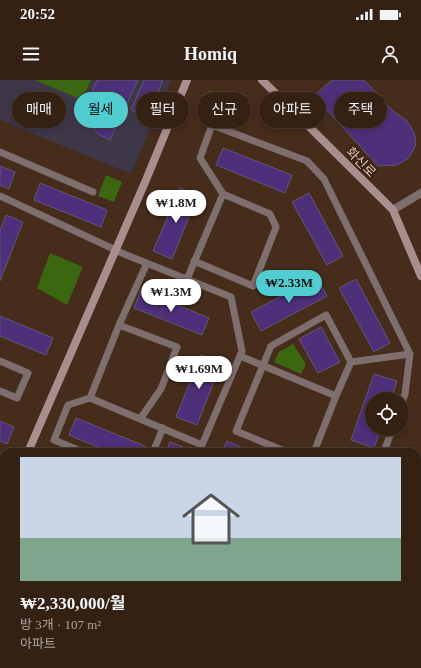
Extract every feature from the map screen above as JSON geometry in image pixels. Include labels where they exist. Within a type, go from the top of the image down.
[{"type":"street","points":[[30,448],[146,180],[187,80]]},
{"type":"street","name":"화신로","points":[[262,80],[393,210],[421,276]]},
{"type":"street","points":[[393,210],[421,193]]},
{"type":"lane","points":[[194,261],[253,286],[276,227],[270,214],[224,194],[200,158],[212,125],[307,161],[324,179],[410,354],[405,392]]},
{"type":"lane","points":[[0,152],[93,192]]},
{"type":"lane","points":[[187,279],[224,194]]},
{"type":"lane","points":[[0,196],[115,250],[231,297],[242,351],[201,448]]},
{"type":"lane","points":[[90,398],[119,325],[147,263]]},
{"type":"lane","points":[[277,448],[236,431],[271,346],[326,315],[351,362]]},
{"type":"lane","points":[[119,325],[177,347],[161,389],[140,419]]},
{"type":"lane","points":[[351,362],[410,354]]},
{"type":"lane","points":[[240,356],[336,396]]},
{"type":"lane","points":[[0,361],[28,373],[17,398],[0,391]]},
{"type":"lane","points":[[316,448],[351,362]]},
{"type":"lane","points":[[73,448],[54,440],[68,405],[90,398],[202,445]]},
{"type":"lane","points":[[155,448],[163,428]]},
{"type":"lane","points":[[385,448],[390,436]]},
{"type":"shaded area","points":[[0,80],[171,80],[166,92],[136,92],[136,128],[151,128],[131,174],[19,128],[66,128],[66,92],[12,92],[12,125],[0,120]]},
{"type":"green space","points":[[35,80],[91,80],[86,92],[74,92],[74,97]]},
{"type":"green space","points":[[106,175],[122,182],[114,202],[98,196]]},
{"type":"green space","points":[[50,253],[83,267],[67,305],[37,288]]},
{"type":"green space","points":[[293,344],[306,364],[301,374],[274,362],[279,352]]},
{"type":"building","points":[[97,80],[138,80],[128,101],[128,92],[92,92]]},
{"type":"building","points":[[144,80],[163,80],[158,92],[139,92]]},
{"type":"building","points":[[332,80],[364,80],[375,92],[334,92],[334,118],[326,109],[326,92],[318,92]]},
{"type":"building","points":[[136,98],[136,112],[131,110]]},
{"type":"building","points":[[387,105],[393,111],[406,120],[414,132],[416,144],[409,158],[397,165],[378,166],[343,128],[387,128]]},
{"type":"building","points":[[93,128],[116,128],[110,140],[98,134]]},
{"type":"building","points":[[223,148],[292,175],[285,193],[216,165]]},
{"type":"building","points":[[0,166],[15,172],[9,189],[0,185]]},
{"type":"building","points":[[40,183],[107,210],[101,227],[34,200]]},
{"type":"building","points":[[180,188],[198,195],[172,259],[153,251]]},
{"type":"building","points":[[309,193],[343,256],[327,265],[292,202]]},
{"type":"building","points":[[6,215],[23,222],[0,281],[0,231]]},
{"type":"building","points":[[317,277],[327,296],[261,331],[251,312]]},
{"type":"building","points":[[356,279],[390,343],[374,352],[339,288]]},
{"type":"building","points":[[141,290],[209,318],[202,335],[134,308]]},
{"type":"building","points":[[0,316],[53,338],[46,355],[0,336]]},
{"type":"building","points":[[321,327],[340,362],[318,373],[299,339]]},
{"type":"building","points":[[201,355],[221,363],[197,425],[176,417]]},
{"type":"building","points":[[374,374],[397,381],[393,392],[368,392]]},
{"type":"building","points":[[365,400],[365,436],[378,436],[374,448],[351,440]]},
{"type":"building","points":[[76,418],[145,446],[144,448],[100,448],[69,435]]},
{"type":"building","points":[[0,421],[14,427],[7,444],[0,441]]},
{"type":"building","points":[[227,441],[243,448],[224,448]]},
{"type":"building","points":[[170,442],[185,448],[168,448]]}]
